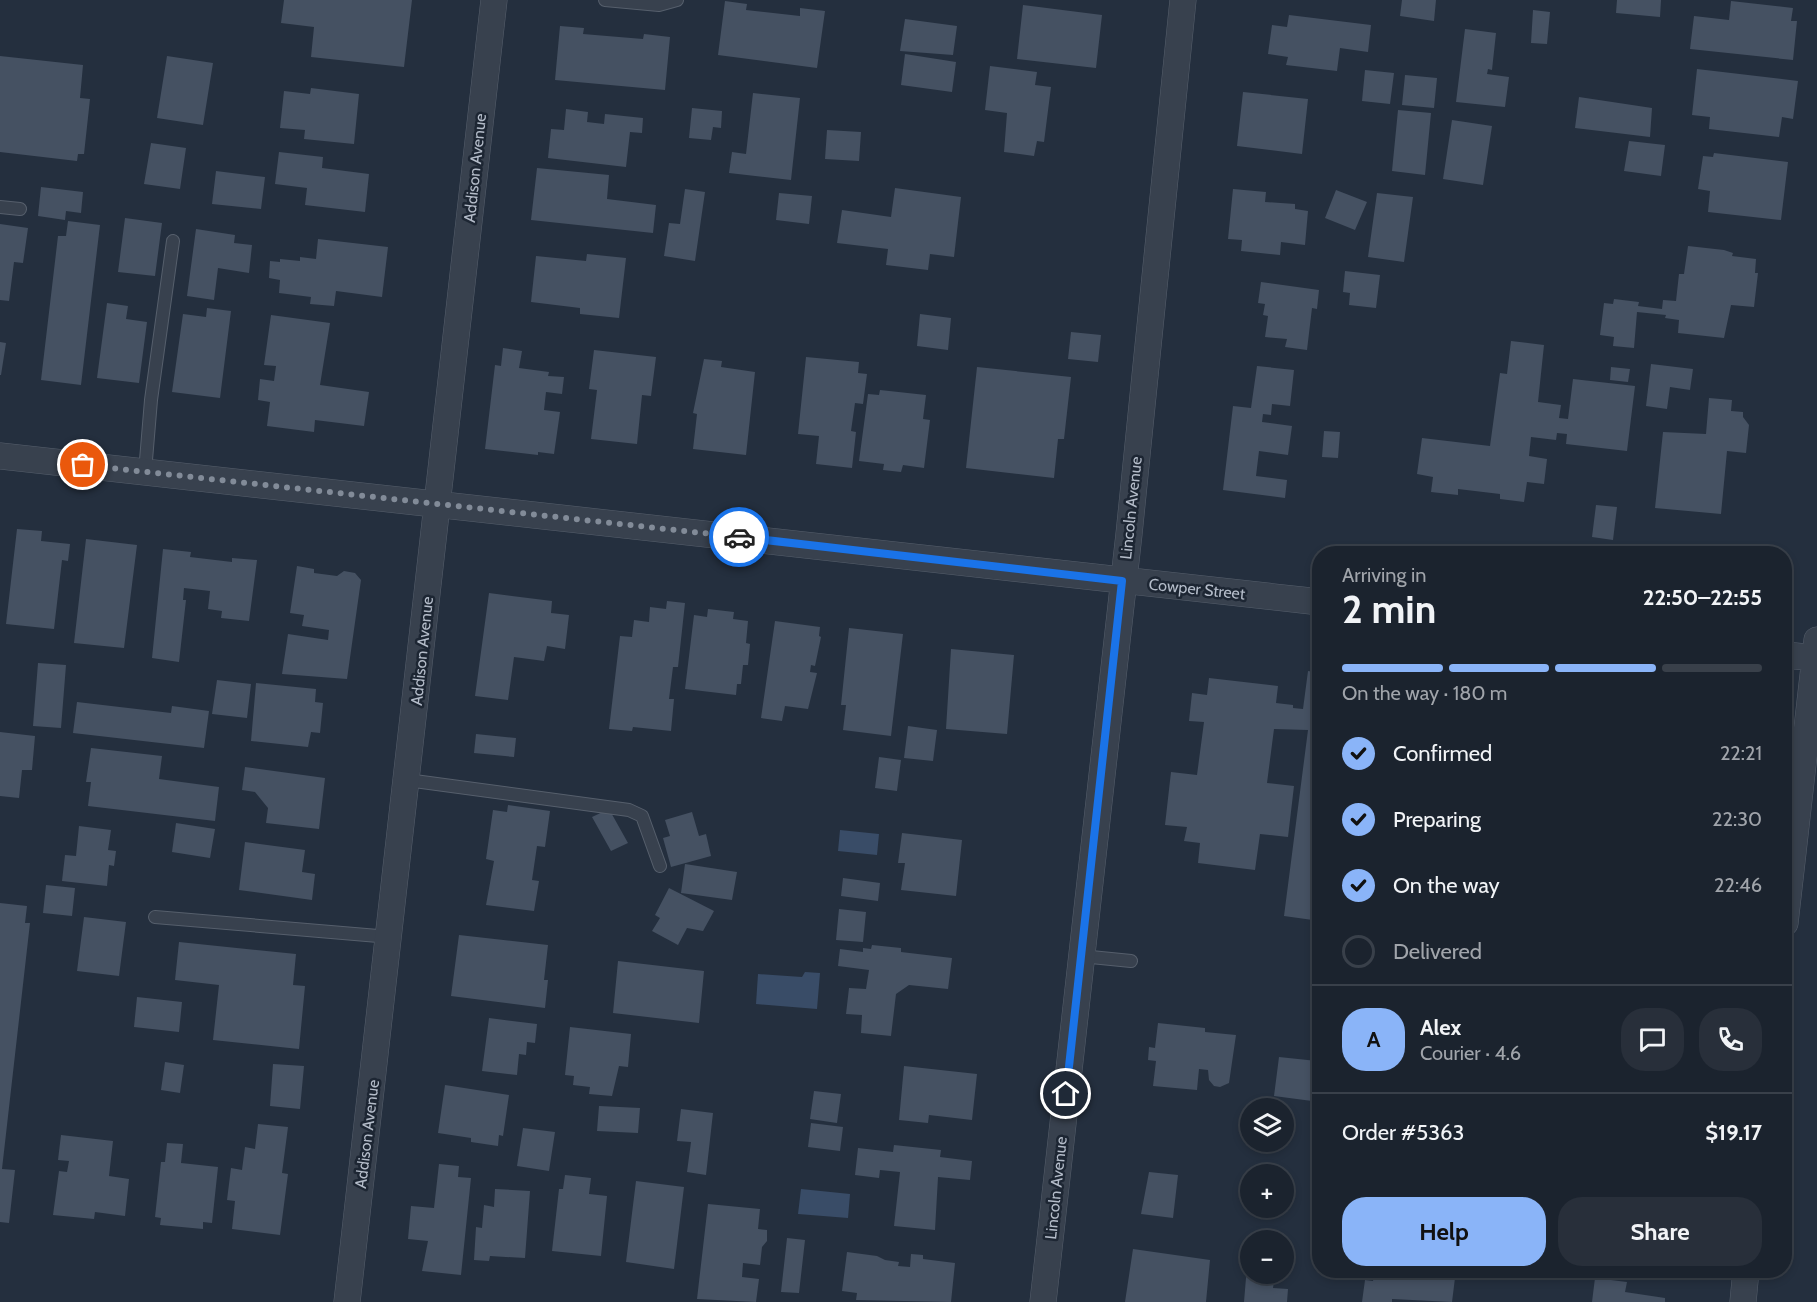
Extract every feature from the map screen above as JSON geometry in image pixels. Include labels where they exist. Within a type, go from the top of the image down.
[{"type":"street","name":"Addison Avenue","points":[[347,1302],[494,0]]},
{"type":"street","name":"Lincoln Avenue","points":[[1043,1302],[1183,0]]},
{"type":"street","name":"Cowper Street","points":[[0,456],[1312,601]]},
{"type":"street","points":[[1792,654],[1816,652],[1792,862]]},
{"type":"street","points":[[1743,1302],[1745,1278]]},
{"type":"lane","points":[[605,0],[659,5],[677,0]]},
{"type":"lane","points":[[0,207],[20,209]]},
{"type":"lane","points":[[145,472],[151,400],[173,241]]},
{"type":"lane","points":[[407,780],[629,810],[642,816],[660,866]]},
{"type":"lane","points":[[155,917],[390,937]]},
{"type":"lane","points":[[1081,956],[1131,961]]},
{"type":"water","points":[[840,830],[879,834],[877,855],[838,851]]},
{"type":"water","points":[[805,972],[820,973],[817,1009],[756,1004],[758,974],[802,977]]},
{"type":"water","points":[[801,1189],[850,1194],[848,1218],[798,1214]]},
{"type":"building","points":[[284,0],[412,0],[404,67],[311,57],[314,27],[281,23]]},
{"type":"building","points":[[1402,0],[1436,0],[1434,21],[1400,16]]},
{"type":"building","points":[[1617,0],[1661,0],[1660,17],[1616,13]]},
{"type":"building","points":[[725,1],[747,4],[746,10],[800,16],[800,8],[825,11],[817,68],[718,55]]},
{"type":"building","points":[[1731,1],[1793,8],[1791,21],[1797,21],[1793,60],[1690,49],[1694,16],[1729,20]]},
{"type":"building","points":[[1023,5],[1102,15],[1096,68],[1017,59]]},
{"type":"building","points":[[1533,10],[1550,12],[1547,44],[1531,43]]},
{"type":"building","points":[[1289,15],[1371,25],[1368,52],[1340,48],[1337,71],[1286,65],[1288,57],[1268,54],[1272,25],[1287,27]]},
{"type":"building","points":[[905,19],[957,26],[953,55],[900,51]]},
{"type":"building","points":[[560,26],[584,28],[583,34],[643,39],[644,34],[670,37],[665,90],[555,80]]},
{"type":"building","points":[[1465,29],[1496,33],[1492,70],[1488,69],[1487,74],[1509,77],[1505,107],[1456,102]]},
{"type":"building","points":[[905,54],[956,62],[952,92],[901,85]]},
{"type":"building","points":[[0,56],[83,65],[80,98],[90,99],[84,154],[78,154],[77,161],[0,152]]},
{"type":"building","points":[[167,56],[213,63],[203,125],[157,118]]},
{"type":"building","points":[[990,66],[1037,72],[1035,85],[1051,87],[1044,142],[1037,141],[1034,156],[1004,152],[1007,113],[985,110]]},
{"type":"building","points":[[1697,69],[1798,81],[1793,119],[1782,117],[1779,137],[1709,129],[1710,117],[1692,115]]},
{"type":"building","points":[[1365,70],[1394,73],[1390,104],[1362,101]]},
{"type":"building","points":[[1405,75],[1437,78],[1434,108],[1402,105]]},
{"type":"building","points":[[311,88],[359,94],[354,144],[304,139],[305,130],[280,128],[284,91],[310,94]]},
{"type":"building","points":[[1243,92],[1308,99],[1302,154],[1237,146]]},
{"type":"building","points":[[753,93],[800,98],[791,180],[729,173],[732,152],[746,154]]},
{"type":"building","points":[[1579,97],[1652,108],[1650,137],[1575,128]]},
{"type":"building","points":[[692,108],[722,111],[721,128],[713,127],[711,140],[689,138]]},
{"type":"building","points":[[566,109],[588,112],[587,122],[604,124],[605,114],[643,118],[642,133],[630,132],[626,167],[548,158],[551,129],[564,130]]},
{"type":"building","points":[[1398,110],[1431,113],[1425,175],[1392,171]]},
{"type":"building","points":[[1452,120],[1492,126],[1483,185],[1443,179]]},
{"type":"building","points":[[827,130],[861,132],[859,161],[825,159]]},
{"type":"building","points":[[1629,141],[1665,145],[1661,176],[1624,171]]},
{"type":"building","points":[[151,143],[186,148],[180,189],[144,184]]},
{"type":"building","points":[[279,152],[323,157],[322,168],[369,174],[365,212],[305,205],[307,188],[275,184]]},
{"type":"building","points":[[1714,153],[1788,162],[1781,220],[1708,212],[1710,191],[1698,189],[1703,156],[1713,157]]},
{"type":"building","points":[[537,168],[609,175],[607,199],[656,205],[653,233],[531,220]]},
{"type":"building","points":[[216,171],[265,177],[261,209],[212,204]]},
{"type":"building","points":[[41,187],[83,192],[81,213],[66,211],[65,220],[38,216]]},
{"type":"building","points":[[895,188],[961,197],[954,257],[930,254],[928,270],[886,265],[888,249],[837,243],[842,210],[891,217]]},
{"type":"building","points":[[685,189],[705,192],[695,261],[664,256],[669,223],[680,224]]},
{"type":"building","points":[[1233,189],[1266,192],[1265,202],[1295,204],[1295,209],[1308,211],[1305,245],[1281,242],[1280,255],[1241,251],[1242,240],[1228,239]]},
{"type":"building","points":[[1336,190],[1367,202],[1355,230],[1325,218]]},
{"type":"building","points":[[779,193],[812,196],[809,224],[776,220]]},
{"type":"building","points":[[1377,193],[1413,197],[1404,262],[1368,257]]},
{"type":"building","points":[[125,218],[162,223],[155,276],[118,272]]},
{"type":"building","points":[[68,221],[100,225],[81,385],[41,380],[58,236],[66,236]]},
{"type":"building","points":[[0,224],[28,228],[23,263],[14,262],[9,301],[0,300]]},
{"type":"building","points":[[196,229],[235,235],[234,243],[252,245],[249,273],[218,268],[214,300],[187,296]]},
{"type":"building","points":[[318,239],[388,247],[382,297],[336,291],[334,306],[310,304],[311,297],[279,293],[280,280],[269,278],[270,261],[280,262],[280,259],[300,261],[300,257],[316,259]]},
{"type":"building","points":[[1688,246],[1724,250],[1733,253],[1732,256],[1756,259],[1755,273],[1758,273],[1754,307],[1731,305],[1724,338],[1678,333],[1679,320],[1665,318],[1666,315],[1637,312],[1634,348],[1613,346],[1614,337],[1600,335],[1604,303],[1613,304],[1614,299],[1639,302],[1638,306],[1662,309],[1663,300],[1676,301],[1679,274],[1684,274]]},
{"type":"building","points":[[587,254],[626,258],[619,318],[580,314],[580,308],[531,302],[536,256],[586,261]]},
{"type":"building","points":[[1345,271],[1380,275],[1376,308],[1349,305],[1350,293],[1343,292]]},
{"type":"building","points":[[1261,282],[1319,290],[1317,309],[1312,308],[1307,350],[1285,347],[1287,339],[1265,337],[1268,316],[1263,315],[1265,304],[1258,303]]},
{"type":"building","points":[[107,303],[128,306],[126,319],[147,322],[139,383],[97,378]]},
{"type":"building","points":[[207,308],[231,311],[220,398],[172,392],[183,314],[206,317]]},
{"type":"building","points":[[920,314],[951,318],[948,350],[917,346]]},
{"type":"building","points":[[271,315],[330,323],[320,385],[369,392],[364,426],[315,420],[314,432],[267,426],[270,402],[258,400],[260,379],[274,381],[276,366],[264,365]]},
{"type":"building","points":[[1071,332],[1101,335],[1098,362],[1068,359]]},
{"type":"building","points":[[1511,341],[1544,345],[1538,402],[1561,405],[1559,418],[1568,419],[1573,379],[1635,386],[1627,451],[1566,444],[1567,434],[1557,433],[1556,440],[1531,437],[1529,456],[1547,459],[1544,484],[1527,482],[1524,502],[1500,499],[1500,494],[1458,489],[1458,495],[1431,492],[1433,477],[1417,474],[1422,438],[1490,446],[1500,373],[1507,374]]},
{"type":"building","points":[[0,342],[6,343],[1,375],[0,375]]},
{"type":"building","points":[[503,348],[522,351],[519,368],[549,372],[548,376],[564,377],[562,394],[546,392],[544,410],[560,412],[554,454],[538,452],[538,455],[485,449],[495,365],[501,366]]},
{"type":"building","points":[[594,350],[656,357],[651,396],[642,395],[637,444],[591,439],[597,390],[589,389]]},
{"type":"building","points":[[806,357],[859,362],[858,373],[867,374],[863,404],[855,403],[851,431],[856,432],[852,468],[816,464],[819,436],[798,434]]},
{"type":"building","points":[[704,359],[722,361],[721,367],[755,372],[746,455],[693,449],[697,414],[693,413]]},
{"type":"building","points":[[1651,364],[1693,369],[1690,390],[1670,387],[1667,409],[1646,406]]},
{"type":"building","points":[[1257,366],[1294,370],[1290,406],[1272,404],[1271,415],[1263,414],[1262,422],[1292,426],[1288,455],[1259,451],[1256,476],[1287,480],[1285,498],[1223,490],[1233,406],[1251,408]]},
{"type":"building","points":[[977,367],[1071,377],[1064,439],[1058,439],[1054,478],[966,468]]},
{"type":"building","points":[[1611,367],[1630,369],[1628,382],[1610,380]]},
{"type":"building","points":[[880,390],[926,395],[923,419],[930,420],[924,468],[903,465],[901,472],[883,470],[884,464],[859,461],[868,394],[879,395]]},
{"type":"building","points":[[1709,398],[1732,400],[1731,411],[1743,412],[1743,417],[1749,425],[1746,453],[1727,451],[1721,514],[1655,508],[1663,432],[1706,434]]},
{"type":"building","points":[[1324,431],[1340,432],[1338,458],[1322,457]]},
{"type":"building","points":[[1596,505],[1617,507],[1613,540],[1592,537]]},
{"type":"building","points":[[17,529],[42,531],[41,541],[70,544],[68,561],[62,560],[54,629],[6,624]]},
{"type":"building","points":[[86,539],[137,545],[124,648],[74,643]]},
{"type":"building","points":[[163,549],[191,552],[190,557],[232,562],[232,558],[257,560],[249,621],[221,618],[222,611],[208,609],[210,591],[184,588],[183,600],[186,600],[179,662],[152,658]]},
{"type":"building","points":[[297,566],[314,569],[314,573],[337,576],[344,571],[355,573],[361,580],[347,679],[282,674],[288,634],[328,640],[329,630],[302,626],[304,615],[290,613]]},
{"type":"building","points":[[489,593],[552,601],[551,613],[569,615],[565,649],[547,646],[544,661],[514,657],[508,700],[475,696]]},
{"type":"building","points":[[667,601],[685,603],[678,667],[673,667],[669,699],[674,699],[671,731],[633,727],[632,731],[609,729],[620,636],[632,637],[634,620],[649,622],[650,607],[666,609]]},
{"type":"building","points":[[708,609],[734,612],[733,619],[748,621],[746,643],[750,644],[748,665],[743,665],[741,684],[737,684],[736,695],[685,689],[694,615],[707,617]]},
{"type":"building","points":[[775,621],[820,627],[819,636],[821,637],[815,666],[811,665],[810,672],[817,673],[808,709],[785,706],[782,721],[761,718]]},
{"type":"building","points":[[849,628],[903,634],[891,736],[843,730],[846,705],[841,705]]},
{"type":"building","points":[[951,649],[1014,655],[1007,734],[946,729]]},
{"type":"building","points":[[38,663],[66,665],[61,728],[33,726]]},
{"type":"building","points":[[1308,671],[1312,672],[1312,920],[1284,916],[1308,730],[1274,729],[1267,783],[1294,786],[1288,837],[1260,834],[1255,870],[1198,863],[1200,843],[1184,841],[1187,827],[1165,825],[1171,772],[1197,775],[1204,722],[1189,721],[1192,693],[1207,695],[1209,678],[1278,686],[1276,703],[1303,709]]},
{"type":"building","points":[[217,680],[251,684],[247,718],[212,714]]},
{"type":"building","points":[[256,683],[316,689],[315,702],[323,703],[320,733],[311,732],[308,747],[251,741]]},
{"type":"building","points":[[77,702],[171,713],[172,706],[209,711],[204,748],[73,733]]},
{"type":"building","points":[[908,726],[937,730],[933,761],[904,758]]},
{"type":"building","points":[[0,732],[35,736],[32,770],[22,770],[19,798],[0,796]]},
{"type":"building","points":[[476,734],[516,738],[514,757],[474,753]]},
{"type":"building","points":[[91,748],[162,756],[159,779],[219,787],[215,821],[88,806],[91,782],[86,782]]},
{"type":"building","points":[[879,757],[901,760],[897,791],[875,788]]},
{"type":"building","points":[[245,767],[325,778],[319,829],[266,823],[268,808],[255,792],[242,790]]},
{"type":"building","points":[[508,805],[550,811],[545,847],[537,846],[532,880],[539,881],[534,911],[486,905],[494,861],[486,859],[493,810],[507,812]]},
{"type":"building","points":[[609,809],[628,843],[611,851],[592,817]]},
{"type":"building","points":[[692,812],[699,836],[706,834],[711,856],[671,867],[663,838],[670,836],[665,820]]},
{"type":"building","points":[[176,823],[215,829],[210,858],[172,852]]},
{"type":"building","points":[[79,826],[111,830],[108,850],[116,851],[114,866],[109,865],[107,886],[62,881],[65,855],[76,856]]},
{"type":"building","points":[[902,833],[962,840],[956,896],[901,890],[905,863],[898,863]]},
{"type":"building","points":[[245,842],[305,850],[302,872],[315,874],[312,900],[239,890]]},
{"type":"building","points":[[685,864],[737,872],[732,900],[681,893]]},
{"type":"building","points":[[843,878],[880,883],[878,901],[841,896]]},
{"type":"building","points":[[46,885],[75,888],[72,916],[43,913]]},
{"type":"building","points":[[669,888],[714,911],[703,931],[687,928],[678,945],[652,931],[660,918],[655,915]]},
{"type":"building","points":[[0,903],[27,906],[25,923],[30,923],[2,1169],[15,1170],[9,1223],[0,1222]]},
{"type":"building","points":[[839,909],[866,912],[863,942],[836,940]]},
{"type":"building","points":[[84,917],[126,922],[119,976],[77,971]]},
{"type":"building","points":[[459,935],[548,945],[544,980],[548,980],[545,1008],[451,996]]},
{"type":"building","points":[[179,942],[296,954],[293,985],[305,986],[299,1049],[213,1040],[219,985],[175,980]]},
{"type":"building","points":[[872,945],[901,948],[901,952],[952,958],[948,989],[909,985],[896,994],[891,1036],[861,1033],[862,1015],[846,1014],[849,988],[866,989],[869,970],[838,966],[840,949],[863,952],[863,948],[871,949]]},
{"type":"building","points":[[618,961],[704,971],[699,1023],[613,1013]]},
{"type":"building","points":[[137,997],[182,1002],[179,1032],[134,1027]]},
{"type":"building","points":[[489,1018],[537,1024],[535,1043],[527,1042],[526,1055],[519,1054],[517,1075],[482,1071]]},
{"type":"building","points":[[1158,1023],[1205,1028],[1205,1032],[1236,1035],[1229,1083],[1220,1087],[1214,1086],[1209,1080],[1208,1070],[1199,1069],[1197,1090],[1153,1086],[1156,1061],[1148,1060],[1149,1047],[1155,1048]]},
{"type":"building","points":[[570,1027],[631,1034],[628,1067],[619,1066],[612,1096],[589,1094],[590,1087],[573,1085],[574,1076],[565,1075]]},
{"type":"building","points":[[1279,1057],[1312,1060],[1312,1101],[1274,1096]]},
{"type":"building","points":[[165,1062],[184,1065],[180,1093],[161,1090]]},
{"type":"building","points":[[273,1064],[304,1066],[300,1109],[270,1106]]},
{"type":"building","points":[[904,1066],[977,1074],[972,1120],[929,1115],[928,1123],[899,1120]]},
{"type":"building","points":[[445,1085],[509,1095],[503,1136],[499,1135],[498,1146],[471,1142],[471,1138],[438,1133]]},
{"type":"building","points":[[814,1091],[841,1094],[837,1123],[810,1119]]},
{"type":"building","points":[[599,1106],[640,1108],[638,1133],[597,1131]]},
{"type":"building","points":[[681,1109],[713,1113],[706,1175],[687,1172],[691,1142],[677,1141]]},
{"type":"building","points":[[811,1123],[843,1127],[840,1151],[808,1147]]},
{"type":"building","points":[[258,1124],[288,1127],[282,1173],[288,1174],[280,1235],[232,1229],[235,1201],[227,1200],[231,1168],[242,1170],[245,1147],[255,1149]]},
{"type":"building","points":[[523,1128],[555,1132],[549,1171],[517,1166]]},
{"type":"building","points":[[61,1135],[113,1141],[109,1176],[129,1179],[125,1216],[95,1212],[94,1219],[53,1215],[59,1171],[67,1172],[69,1161],[58,1160]]},
{"type":"building","points":[[167,1143],[183,1144],[181,1163],[218,1167],[212,1223],[203,1222],[203,1229],[160,1225],[161,1218],[155,1217],[161,1162],[165,1162]]},
{"type":"building","points":[[894,1145],[941,1150],[940,1157],[972,1161],[970,1180],[938,1177],[935,1230],[894,1226],[900,1172],[880,1170],[879,1178],[855,1175],[858,1148],[893,1152]]},
{"type":"building","points":[[439,1164],[459,1166],[458,1177],[471,1178],[461,1275],[422,1271],[428,1241],[408,1239],[411,1206],[434,1208]]},
{"type":"building","points":[[1149,1172],[1178,1175],[1173,1218],[1141,1214]]},
{"type":"building","points":[[565,1175],[591,1178],[589,1194],[607,1196],[601,1256],[552,1251],[559,1189],[563,1189]]},
{"type":"building","points":[[636,1181],[684,1187],[674,1269],[626,1262]]},
{"type":"building","points":[[495,1189],[530,1191],[525,1258],[490,1256],[489,1261],[474,1260],[476,1227],[482,1228],[484,1205],[494,1207]]},
{"type":"building","points":[[708,1204],[760,1209],[758,1229],[767,1230],[767,1241],[762,1247],[760,1265],[743,1263],[742,1277],[759,1279],[756,1302],[697,1299]]},
{"type":"building","points":[[787,1238],[805,1240],[799,1293],[781,1292]]},
{"type":"building","points":[[1133,1249],[1210,1260],[1206,1302],[1125,1302]]},
{"type":"building","points":[[847,1252],[899,1262],[898,1266],[910,1267],[911,1254],[923,1255],[923,1259],[955,1263],[951,1302],[856,1300],[857,1293],[842,1291]]},
{"type":"building","points":[[1374,1278],[1455,1278],[1452,1302],[1392,1299],[1392,1302],[1362,1302],[1365,1280],[1373,1281]]},
{"type":"building","points":[[1595,1278],[1627,1282],[1625,1292],[1665,1298],[1665,1302],[1592,1302]]},
{"type":"building","points":[[1246,1284],[1274,1284],[1273,1288],[1288,1289],[1287,1302],[1244,1302]]},
{"type":"way so far","points":[[83,465],[739,537]]},
{"type":"route","points":[[739,537],[1122,581],[1066,1094]]}]
